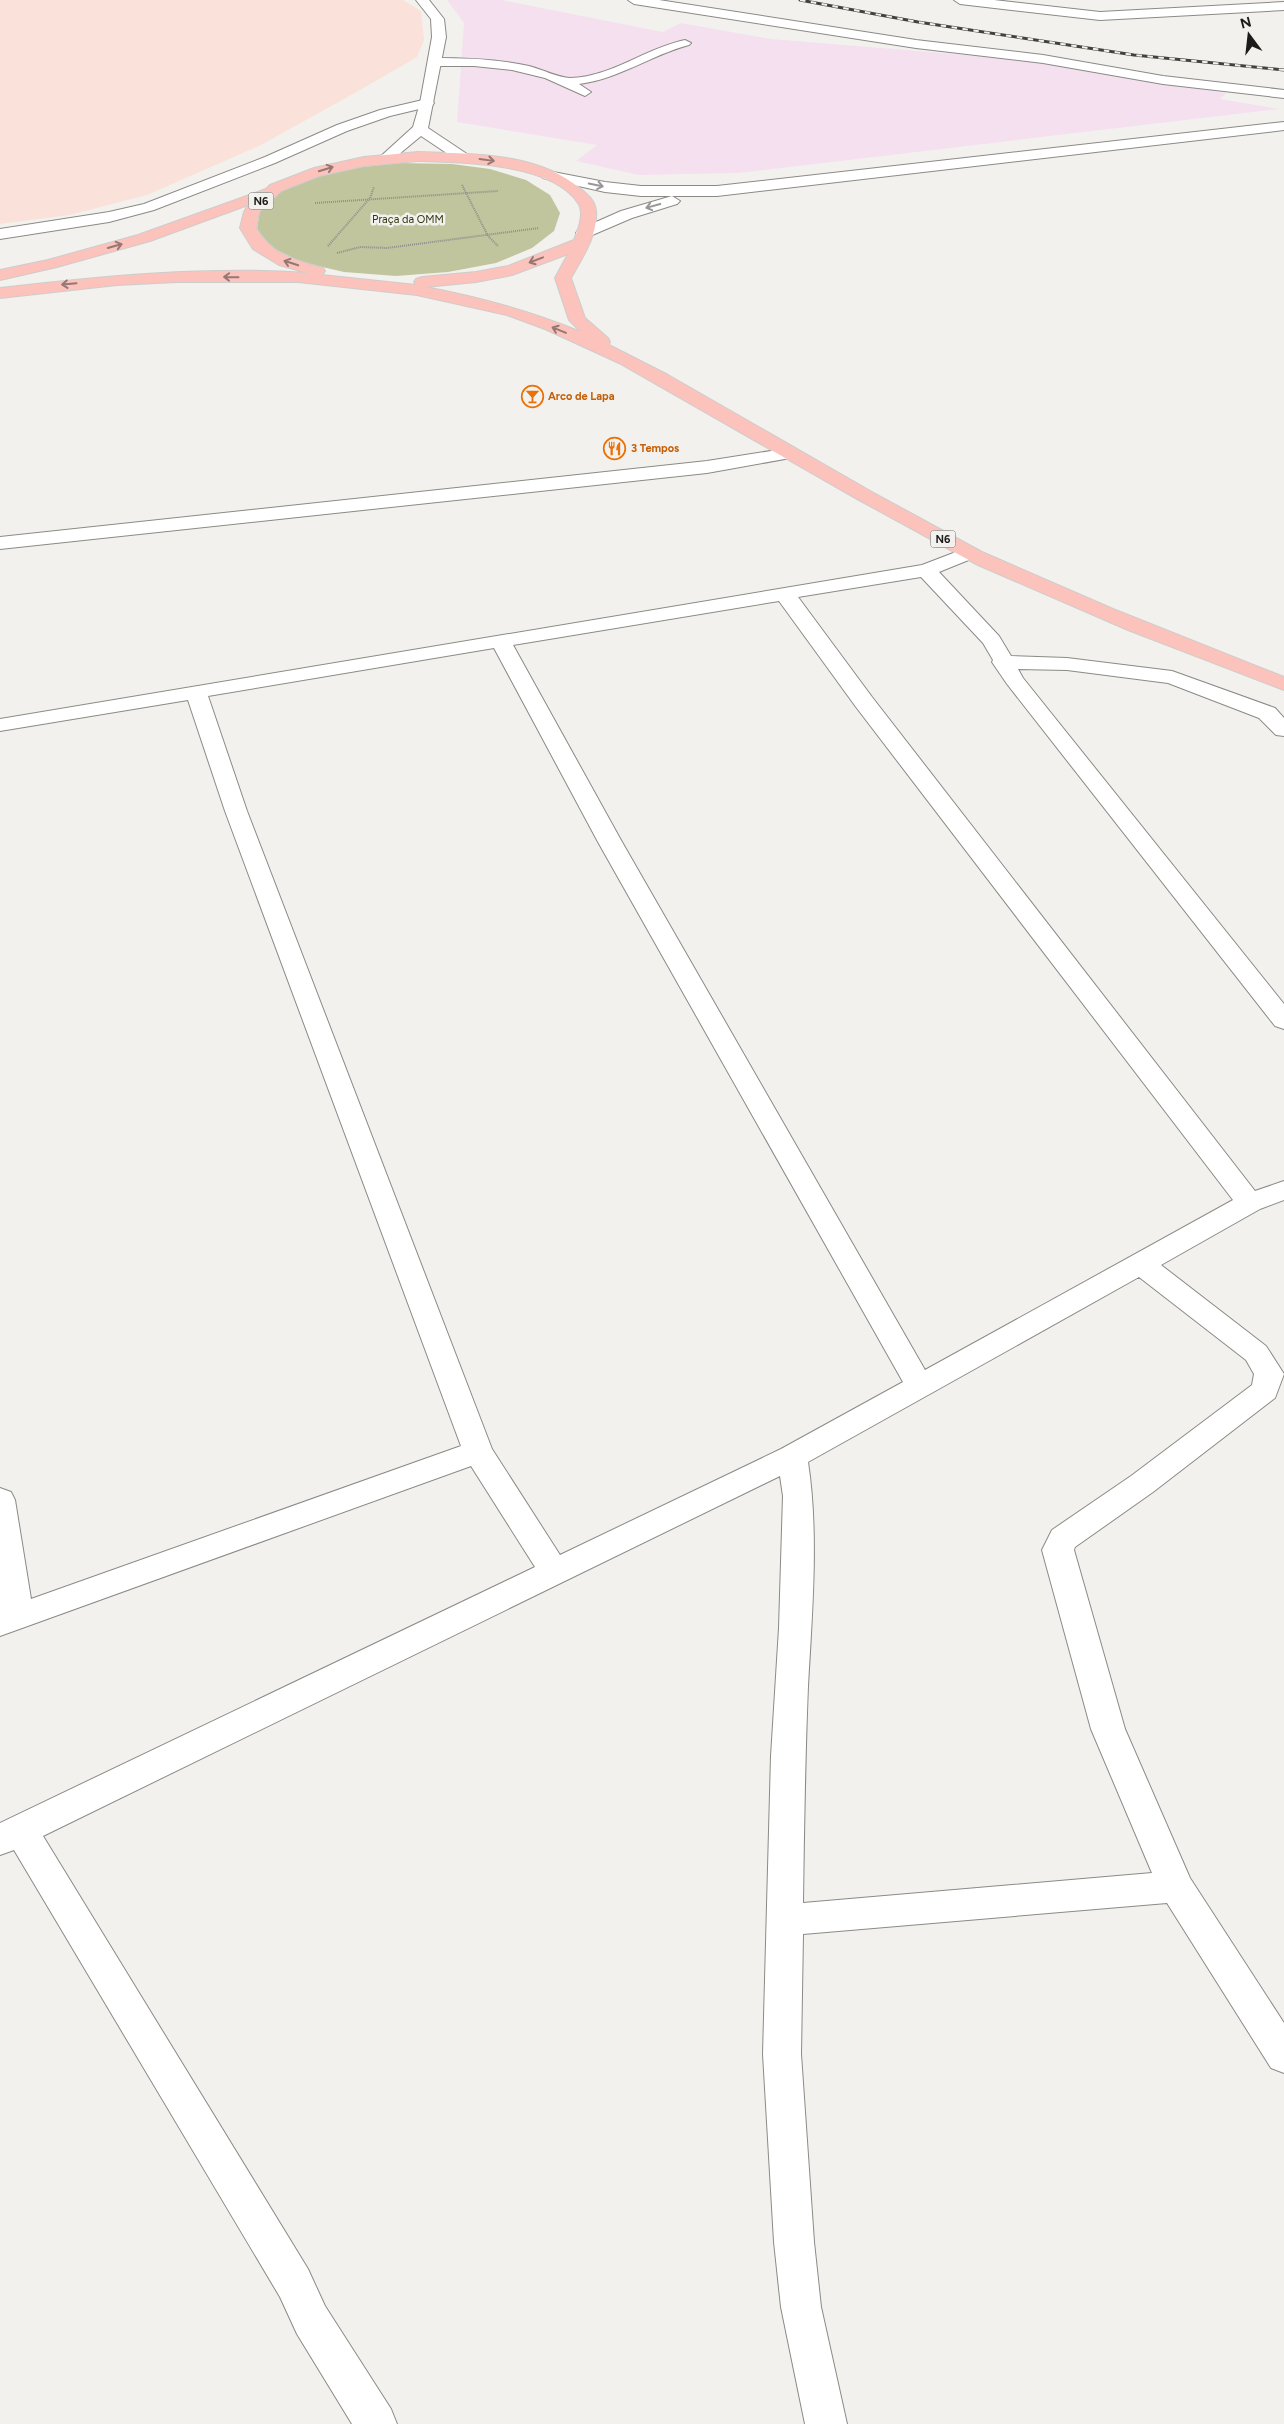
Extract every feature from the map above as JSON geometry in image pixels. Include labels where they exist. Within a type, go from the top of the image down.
[{"type":"highway","name":"N6","points":[[0,275],[50,264],[144,238],[269,193],[300,177],[340,165],[387,158],[456,156],[509,163],[548,175],[571,187],[585,201],[589,216],[584,233],[563,278],[576,320],[620,356]]},
{"type":"highway","name":"N6","points":[[269,193],[254,208],[248,228],[260,246],[285,262],[322,273],[475,302],[522,316],[620,356],[969,553],[1138,628],[1284,684]]},
{"type":"highway","name":"N6","points":[[0,292],[67,284],[156,278],[228,277],[368,282],[437,282],[512,270],[584,233]]},
{"type":"street","points":[[387,158],[420,129],[427,103],[439,37],[437,19],[422,0]]},
{"type":"street","points":[[634,0],[916,44],[1043,59],[1163,80],[1284,94]]},
{"type":"street","points":[[960,0],[1100,16],[1284,6]]},
{"type":"street","points":[[0,234],[109,217],[149,207],[270,160],[342,128],[385,113],[427,103]]},
{"type":"street","points":[[548,175],[605,187],[641,191],[717,191],[1284,126]]},
{"type":"street","points":[[420,129],[456,156]]},
{"type":"street","points":[[584,233],[632,211],[717,191]]},
{"type":"street","points":[[0,543],[708,467],[790,453]]},
{"type":"street","points":[[0,725],[197,694],[926,570],[969,553]]},
{"type":"street","points":[[926,570],[992,640],[1002,662],[1014,680],[1284,1021]]},
{"type":"street","points":[[784,593],[864,702],[1250,1203]]},
{"type":"street","points":[[501,642],[610,842],[919,1385]]},
{"type":"street","points":[[1002,662],[1067,664],[1172,677],[1267,713],[1284,730]]},
{"type":"street","points":[[197,694],[236,811],[478,1452],[554,1571]]},
{"type":"street","points":[[376,2424],[311,2320],[294,2284],[11,1835],[792,1456],[1250,1203],[1284,1190]]},
{"type":"street","points":[[1140,1263],[1256,1353],[1269,1374],[1266,1390],[1142,1484],[1063,1539],[1058,1550],[1108,1729],[1176,1887],[1284,2056]]},
{"type":"street","points":[[0,1500],[9,1619],[478,1452]]},
{"type":"street","points":[[792,1456],[798,1496],[795,1628],[788,1756],[782,2054],[794,2242],[801,2307],[826,2424]]},
{"type":"street","points":[[785,1920],[1176,1887]]},
{"type":"lane","points":[[568,82],[610,74],[649,54],[673,45],[685,43]]},
{"type":"lane","points":[[434,62],[472,62],[518,66],[536,70],[568,82],[585,92]]},
{"type":"path","points":[[456,156],[466,192],[488,236],[508,258],[512,270]]},
{"type":"path","points":[[321,250],[331,244],[370,198],[381,165],[387,158]]},
{"type":"path","points":[[254,208],[370,198],[504,191]]},
{"type":"path","points":[[336,254],[360,247],[387,248],[488,236],[584,233]]},
{"type":"shaded area","points":[[0,0],[403,0],[421,11],[424,40],[417,57],[353,94],[259,146],[147,195],[69,215],[0,224]]},
{"type":"shaded area","points":[[447,0],[502,0],[663,32],[681,23],[771,39],[1017,59],[1226,93],[1220,99],[1279,109],[738,173],[639,175],[576,161],[597,145],[457,122],[464,23]]},
{"type":"green space","name":"Praça da OMM","points":[[399,163],[452,164],[490,169],[526,180],[550,195],[560,213],[554,231],[532,248],[496,263],[448,272],[396,276],[344,272],[301,262],[271,247],[257,229],[260,210],[279,192],[311,178],[353,168]]},
{"type":"railway","points":[[800,0],[918,22],[1134,55],[1284,70]]},
{"type":"place","name":"Arco de Lapa","points":[[532,396]]},
{"type":"place","name":"3 Tempos","points":[[615,448]]}]
